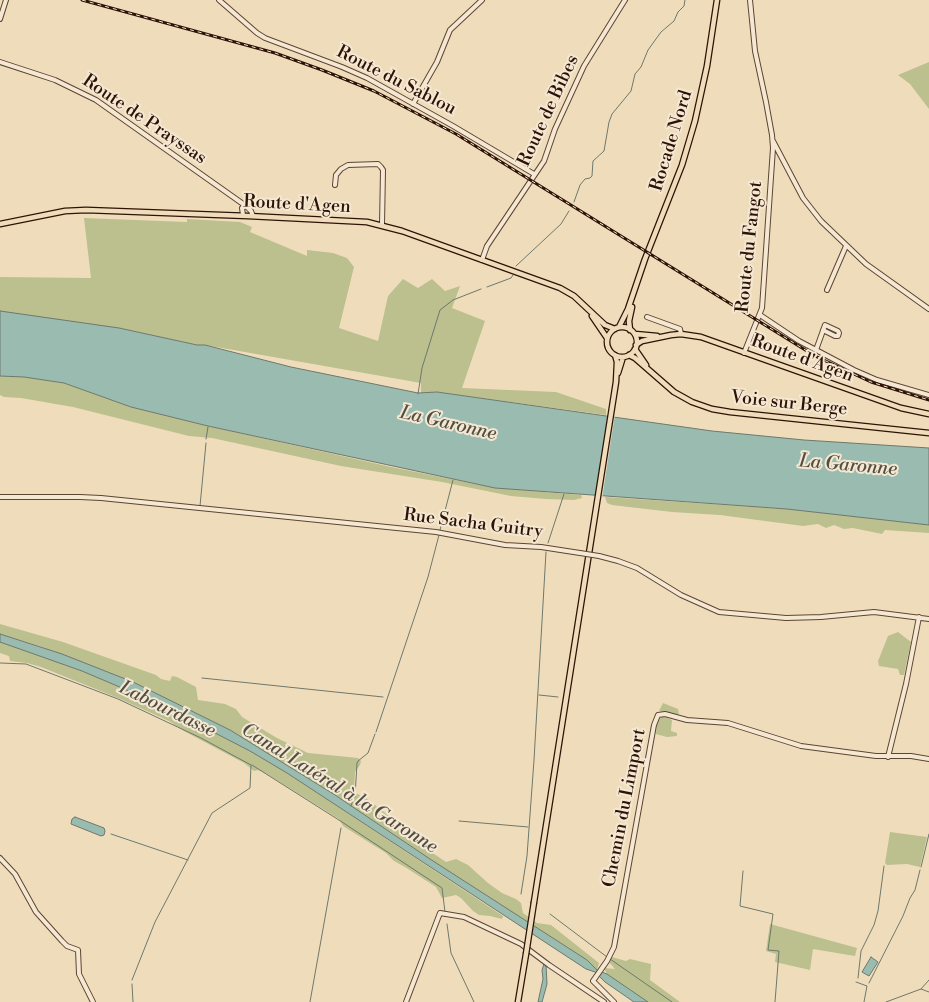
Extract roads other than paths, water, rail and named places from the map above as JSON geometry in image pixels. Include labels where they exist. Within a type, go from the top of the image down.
[{"type":"main road","name":"Rocade Nord","points":[[636,286],[682,165],[695,121],[707,66],[717,0]]},
{"type":"main road","name":"Route d'Agen","points":[[0,224],[71,211],[349,220],[382,225],[560,288],[580,301],[603,324],[617,328]]},
{"type":"main road","points":[[518,1002],[615,384],[617,362],[615,355],[608,349],[607,338],[625,317],[636,286]]},
{"type":"main road","points":[[636,286],[629,321],[636,347],[655,376]]},
{"type":"main road","name":"Route d'Agen","points":[[580,301],[607,338]]},
{"type":"main road","points":[[617,328],[632,332]]},
{"type":"main road","name":"Route d'Agen","points":[[632,332],[641,336],[666,336]]},
{"type":"main road","name":"Route d'Agen","points":[[636,347],[642,341],[666,336],[681,334],[701,337],[901,408],[929,414]]},
{"type":"main road","points":[[615,384],[626,356],[636,347]]},
{"type":"main road","points":[[615,355],[633,357],[655,376]]},
{"type":"main road","name":"Voie sur Berge","points":[[655,376],[680,395],[698,404],[718,410],[929,433]]},
{"type":"street","points":[[0,19],[6,0]]},
{"type":"street","name":"Route du Sablou","points":[[219,0],[265,38],[367,78],[534,174]]},
{"type":"street","points":[[413,104],[437,62],[450,30],[454,24],[482,0]]},
{"type":"street","name":"Route de Bibes","points":[[482,260],[487,246],[548,154],[555,130],[584,66],[626,0]]},
{"type":"street","points":[[750,0],[755,51],[773,141],[803,198],[821,221],[873,270],[929,309]]},
{"type":"street","name":"Route de Prayssas","points":[[0,62],[55,80],[96,100],[244,207]]},
{"type":"street","name":"Route du Fangot","points":[[744,353],[760,315],[764,288],[773,141]]},
{"type":"street","points":[[335,185],[336,175],[340,169],[348,165],[378,164],[383,170],[382,225]]},
{"type":"street","points":[[243,216],[244,207],[251,211],[253,216]]},
{"type":"street","points":[[827,290],[846,246]]},
{"type":"street","points":[[760,315],[816,350],[860,373],[929,395]]},
{"type":"street","points":[[647,317],[680,329],[681,334]]},
{"type":"street","points":[[816,350],[823,330]]},
{"type":"street","name":"Rue Sacha Guitry","points":[[0,497],[80,497],[120,500],[436,532],[505,545],[541,547],[599,556],[618,561],[637,568],[682,596],[719,612],[786,618],[874,612],[929,619]]},
{"type":"street","points":[[888,757],[906,684],[919,617]]},
{"type":"street","name":"Chemin du Limport","points":[[614,1002],[593,983],[595,976],[607,961],[614,947],[652,734],[658,715],[665,714],[687,720],[728,723],[801,746],[888,757],[911,756],[929,759]]},
{"type":"street","points":[[0,858],[15,874],[36,912],[67,946],[78,950],[79,974],[94,1002]]},
{"type":"street","points":[[406,1002],[442,913],[472,920],[521,944],[604,1002]]},
{"type":"water","name":"La Garonne","points":[[0,311],[119,328],[197,345],[205,345],[291,367],[418,393],[437,392],[712,431],[804,440],[929,448],[929,525],[787,509],[495,488],[208,426],[131,407],[64,383],[24,377],[0,376]]},
{"type":"water","points":[[0,634],[62,654],[133,682],[230,730],[335,795],[648,1002],[634,1002],[605,982],[595,972],[586,969],[287,773],[250,751],[155,702],[82,671],[0,642]]},
{"type":"water","points":[[75,817],[104,828],[104,835],[101,836],[71,824],[72,819]]},
{"type":"water","points":[[871,957],[878,962],[869,976],[862,972]]},
{"type":"water","points":[[544,964],[546,965],[547,984],[542,1002],[538,1002],[543,979],[542,970]]},
{"type":"waterway","points":[[574,202],[580,185],[585,179],[592,176],[593,161],[604,151],[612,114],[631,91],[635,74],[641,67],[648,50],[661,32],[674,21],[678,12],[684,6],[685,0]]},
{"type":"waterway","points":[[516,266],[561,224],[569,211]]},
{"type":"waterway","points":[[487,287],[511,278],[513,275]]},
{"type":"waterway","points":[[418,394],[422,368],[440,310],[453,300],[481,289]]},
{"type":"waterway","points":[[206,439],[208,427]]},
{"type":"waterway","points":[[200,506],[206,443]]},
{"type":"waterway","points":[[440,530],[453,480]]},
{"type":"waterway","points":[[548,543],[564,494]]},
{"type":"waterway","points":[[376,732],[428,577],[439,535]]},
{"type":"waterway","points":[[521,894],[527,856],[546,552]]},
{"type":"waterway","name":"Labourdasse","points":[[0,663],[26,664],[118,699],[201,738],[251,765],[250,788],[212,813],[155,922],[132,980]]},
{"type":"waterway","points":[[202,678],[383,697]]},
{"type":"waterway","points":[[539,695],[558,697]]},
{"type":"waterway","name":"Canal Latéral à la Garonne","points":[[355,797],[357,763],[368,753],[375,734]]},
{"type":"waterway","points":[[252,765],[442,888],[445,912]]},
{"type":"waterway","name":"Canal Latéral à la Garonne","points":[[351,806],[353,800]]},
{"type":"waterway","points":[[459,821],[528,827]]},
{"type":"waterway","points":[[310,1002],[341,828]]},
{"type":"waterway","points":[[111,834],[188,860]]},
{"type":"waterway","points":[[921,867],[929,834]]},
{"type":"waterway","points":[[858,978],[861,951],[874,925],[878,911],[884,866]]},
{"type":"waterway","points":[[869,983],[915,890],[920,870]]},
{"type":"waterway","points":[[743,871],[740,906],[773,914],[768,950],[779,951],[775,1002]]},
{"type":"waterway","points":[[550,914],[607,957]]},
{"type":"waterway","points":[[447,924],[451,953],[474,1002]]},
{"type":"waterway","points":[[610,959],[672,1002]]},
{"type":"waterway","points":[[921,989],[929,980]]},
{"type":"waterway","points":[[856,982],[867,986],[864,1002]]},
{"type":"waterway","name":"Labourdasse","points":[[132,984],[133,1002]]},
{"type":"waterway","points":[[886,1002],[921,989],[929,992]]},
{"type":"railway","points":[[82,0],[275,53],[374,91],[456,134],[815,356],[871,382],[929,400]]}]
